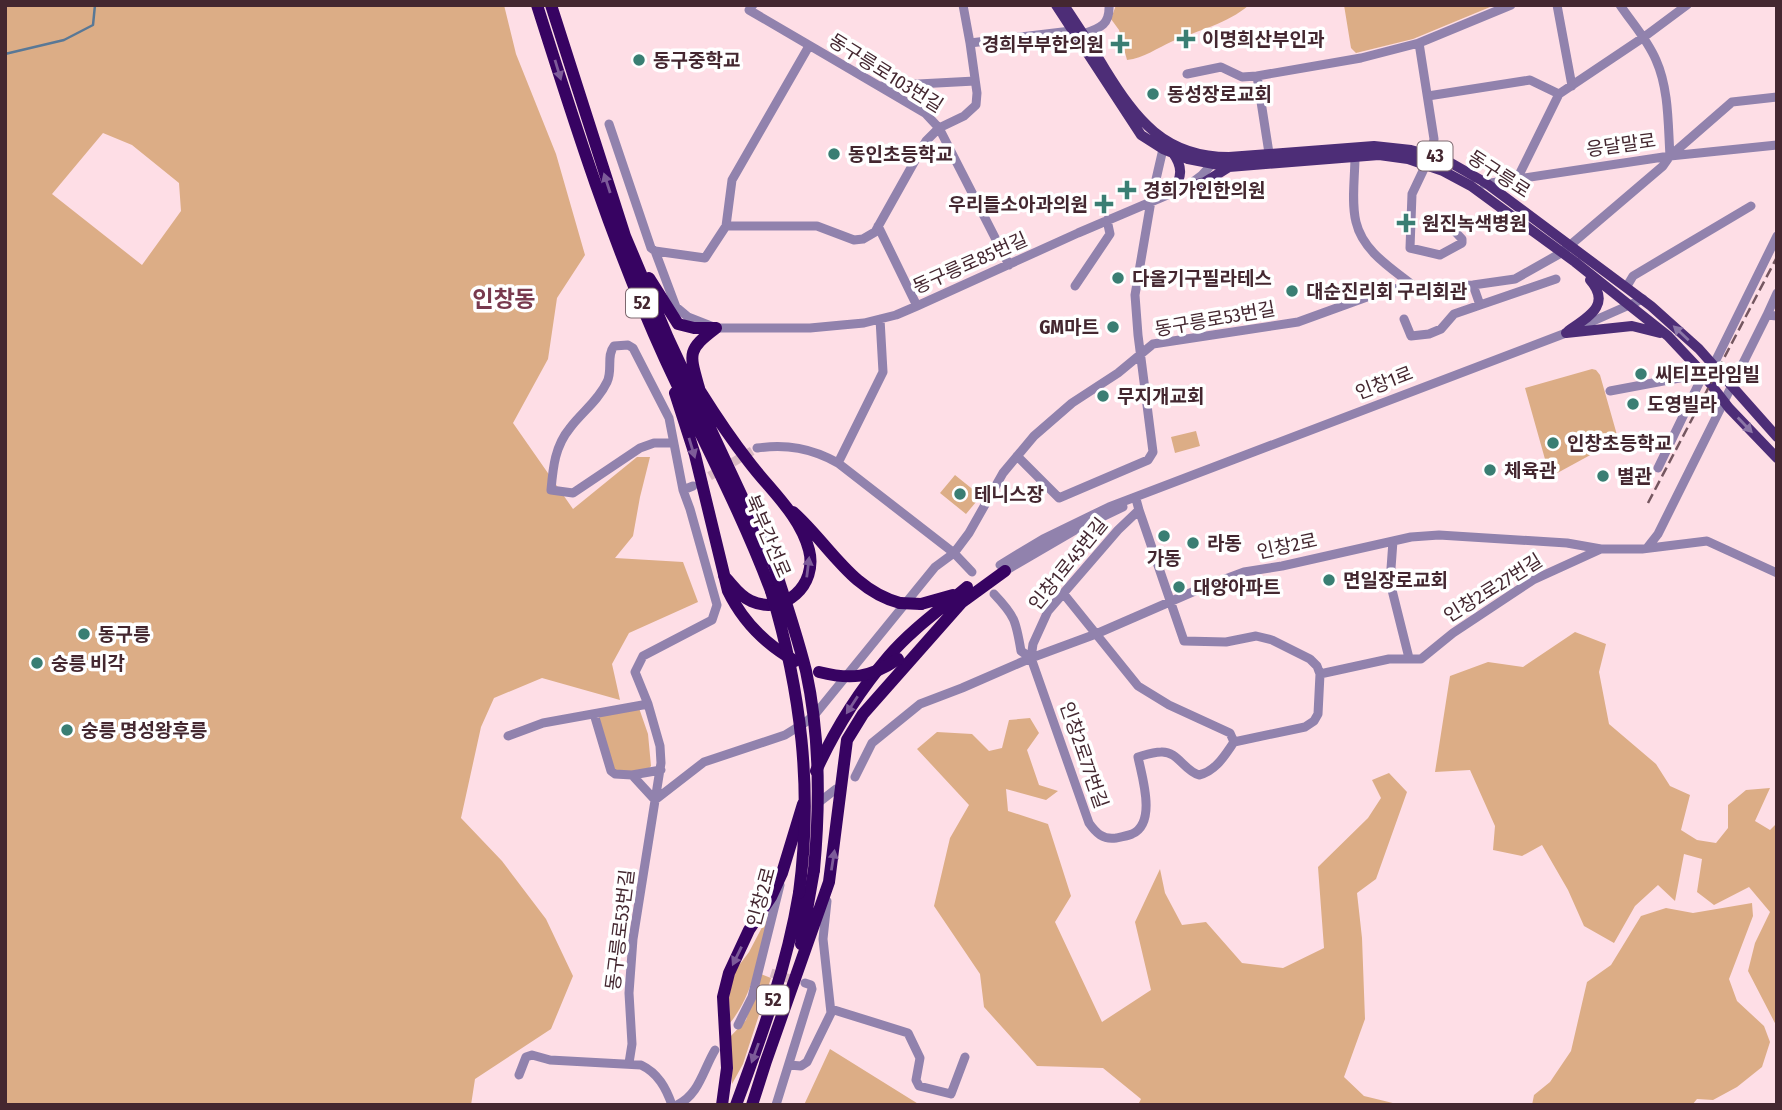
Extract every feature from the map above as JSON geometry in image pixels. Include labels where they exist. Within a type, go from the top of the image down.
[{"type":"highway","name":"북부간선로","points":[[537,5],[604,212],[665,359],[756,552],[771,591],[798,698],[805,768],[804,853],[799,893],[787,953],[736,1105]]},
{"type":"highway","name":"북부간선로","points":[[551,5],[621,225],[668,338],[773,563],[798,642],[813,717],[817,814],[814,870],[807,915],[797,959],[752,1105]]},
{"type":"highway","points":[[621,225],[649,278],[678,324],[694,328],[716,328]]},
{"type":"highway","points":[[649,278],[699,388],[750,464],[847,571],[871,592],[900,603],[921,604],[941,599],[1003,568]]},
{"type":"highway","points":[[699,388],[692,364],[692,350],[716,328]]},
{"type":"highway","points":[[665,359],[695,455],[724,576],[739,612],[777,651],[819,672],[840,677],[862,676],[886,668],[1003,568]]},
{"type":"highway","points":[[724,576],[743,596],[760,604],[782,604],[799,593],[807,579],[810,554],[785,505]]},
{"type":"highway","points":[[722,1105],[727,1068],[723,997],[729,973],[782,873],[807,791],[830,742],[859,694],[890,654],[967,587]]},
{"type":"highway","points":[[765,1064],[829,884],[847,740],[863,714],[962,602]]},
{"type":"main road","name":"동구릉로","points":[[1056,5],[1141,135],[1168,151],[1213,161],[1269,153],[1374,146],[1428,159],[1471,186],[1668,336],[1777,458]]},
{"type":"main road","name":"동구릉로","points":[[1064,5],[1125,100],[1146,126],[1172,145],[1188,152],[1228,167],[1379,155],[1444,159],[1486,183],[1643,299],[1699,349],[1777,437]]},
{"type":"main road","points":[[1168,151],[1180,162],[1181,170],[1180,180],[1172,191]]},
{"type":"main road","points":[[1186,187],[1205,182],[1228,167]]},
{"type":"main road","points":[[1566,333],[1593,313],[1599,299],[1596,286],[1574,262]]},
{"type":"main road","points":[[1566,333],[1632,326],[1668,336]]},
{"type":"street","name":"동구릉로103번길","points":[[753,5],[749,10],[880,86],[925,114],[939,128],[964,116],[976,105],[975,81],[963,5]]},
{"type":"street","points":[[1083,34],[1104,26],[1109,18],[1109,5]]},
{"type":"street","points":[[1187,74],[1221,67],[1242,77],[1257,76],[1361,58],[1419,43],[1511,5]]},
{"type":"street","points":[[1557,5],[1572,86]]},
{"type":"street","points":[[1620,5],[1644,37],[1657,61],[1667,106],[1670,156]]},
{"type":"street","points":[[1518,177],[1559,94],[1687,5]]},
{"type":"street","points":[[970,43],[1071,31]]},
{"type":"street","points":[[1419,43],[1434,131],[1428,159],[1412,194],[1410,248],[1440,255],[1462,243],[1462,239],[1447,223]]},
{"type":"street","points":[[655,251],[705,258],[726,226],[732,180],[809,46]]},
{"type":"street","points":[[1257,76],[1269,153]]},
{"type":"street","points":[[1428,96],[1530,80],[1559,94]]},
{"type":"street","points":[[880,86],[975,81]]},
{"type":"street","name":"동구릉로53번길","points":[[654,800],[704,762],[785,734],[817,712],[935,567],[954,553],[970,533],[1003,473],[1034,436],[1072,403],[1142,355],[1153,344],[1298,322],[1389,289],[1473,285],[1515,279],[1540,262],[1561,253],[1663,166],[1670,156],[1732,102],[1777,97]]},
{"type":"street","points":[[609,124],[647,238],[655,251],[676,307],[688,317],[716,328]]},
{"type":"street","points":[[726,226],[817,226],[854,240],[870,236],[926,141],[939,128],[1009,265]]},
{"type":"street","name":"응달말로","points":[[1471,186],[1670,156],[1777,145]]},
{"type":"street","points":[[1017,456],[1059,498],[1147,460],[1153,452],[1135,295],[1151,201],[1168,151]]},
{"type":"street","points":[[1355,156],[1355,212],[1359,231],[1376,256],[1415,287]]},
{"type":"street","name":"동구릉로85번길","points":[[716,328],[810,328],[880,319],[917,306],[1186,187],[1213,161]]},
{"type":"street","points":[[1627,286],[1633,276],[1751,206]]},
{"type":"street","points":[[1074,286],[1110,234],[1107,220]]},
{"type":"street","points":[[878,226],[917,306]]},
{"type":"street","points":[[1713,366],[1774,251],[1777,236]]},
{"type":"street","points":[[1404,319],[1411,336],[1429,334],[1441,330],[1454,314],[1556,279]]},
{"type":"street","points":[[1473,285],[1480,305]]},
{"type":"street","points":[[1647,548],[1658,534],[1730,387],[1772,316],[1777,293]]},
{"type":"street","name":"인창1로","points":[[1003,568],[1073,523],[1566,333],[1643,299]]},
{"type":"street","points":[[838,463],[883,372],[880,319]]},
{"type":"street","name":"동구릉로53번길","points":[[629,1063],[632,1044],[629,993],[632,951],[660,773],[660,746],[635,672],[643,656],[712,620],[717,605],[691,509],[682,490],[669,418],[633,348],[628,345],[614,346],[610,351],[611,373],[601,393],[559,444],[554,459],[551,490],[573,493],[640,448],[654,443],[673,443]]},
{"type":"street","points":[[1610,391],[1701,372]]},
{"type":"street","points":[[1658,468],[1701,372]]},
{"type":"street","points":[[757,448],[791,446],[817,452],[838,463],[954,553],[972,572]]},
{"type":"street","points":[[682,490],[692,486]]},
{"type":"street","points":[[1063,593],[1138,686],[1168,705],[1230,733],[1234,742],[1305,727],[1314,721],[1318,714],[1320,674],[1313,661],[1272,640],[1256,636],[1226,642],[1186,642],[1182,638],[1136,499]]},
{"type":"street","name":"인창1로45번길","points":[[1031,657],[1033,644],[1043,620],[1063,593],[1139,510]]},
{"type":"street","name":"인창2로","points":[[855,777],[872,743],[913,708],[1031,657],[1096,635],[1244,572],[1393,541],[1439,535],[1572,544],[1601,549],[1647,548],[1707,541],[1777,573]]},
{"type":"street","points":[[1393,541],[1390,582],[1409,658]]},
{"type":"street","name":"인창2로27번길","points":[[1320,674],[1390,659],[1421,659],[1453,633],[1533,580],[1601,549]]},
{"type":"street","points":[[994,594],[1013,615],[1021,651],[1031,657]]},
{"type":"street","name":"인창2로77번길","points":[[1031,657],[1086,814],[1093,829],[1102,837],[1111,839],[1131,835],[1142,822],[1147,808],[1138,757],[1166,752],[1199,775],[1209,772],[1234,742]]},
{"type":"street","points":[[508,736],[543,723],[648,704]]},
{"type":"street","points":[[594,714],[611,771],[615,774],[632,775],[660,773],[663,784],[675,783]]},
{"type":"street","points":[[632,775],[654,800]]},
{"type":"street","name":"인창2로","points":[[738,1025],[750,1004],[760,971],[782,873],[790,862],[811,813],[824,797],[836,789]]},
{"type":"street","points":[[789,1065],[802,1066],[807,1062],[830,1019],[823,939],[829,884]]},
{"type":"street","points":[[760,971],[771,973]]},
{"type":"street","points":[[776,1105],[813,989],[812,985],[805,983]]},
{"type":"street","points":[[831,1009],[908,1033],[920,1058],[916,1080],[919,1086],[951,1094],[965,1057]]},
{"type":"street","points":[[519,1075],[529,1055],[550,1060],[641,1065],[652,1070],[658,1077],[675,1105],[689,1100],[696,1091],[715,1050]]},
{"type":"shaded area","points":[[5,5],[504,5],[516,54],[556,154],[585,255],[557,298],[548,359],[513,423],[573,509],[637,457],[650,457],[633,536],[615,558],[683,562],[698,602],[629,633],[612,664],[620,700],[542,678],[494,698],[481,727],[461,818],[502,861],[546,919],[573,976],[551,1029],[475,1079],[471,1105],[5,1105]],"holes":[[[103,133],[132,145],[179,183],[181,211],[142,265],[52,194]]]},
{"type":"shaded area","points":[[1116,5],[1249,5],[1222,22],[1127,60],[1119,30],[1111,19]]},
{"type":"shaded area","points":[[1344,5],[1495,5],[1413,39],[1356,53],[1351,48]]},
{"type":"shaded area","points":[[1592,369],[1600,375],[1617,435],[1616,441],[1550,477],[1525,388]]},
{"type":"shaded area","points":[[1196,431],[1200,446],[1175,453],[1171,437]]},
{"type":"shaded area","name":"테니스장","points":[[955,475],[981,496],[966,514],[940,493]]},
{"type":"shaded area","points":[[1575,632],[1606,644],[1599,672],[1609,724],[1656,764],[1670,786],[1690,795],[1681,830],[1697,840],[1716,843],[1728,828],[1728,805],[1746,790],[1770,788],[1755,821],[1770,830],[1777,823],[1777,1027],[1748,971],[1755,943],[1770,912],[1749,887],[1714,905],[1697,892],[1702,859],[1684,854],[1675,901],[1658,885],[1635,906],[1614,943],[1584,926],[1568,890],[1542,845],[1522,856],[1493,850],[1495,826],[1470,770],[1435,772],[1450,676],[1488,662],[1523,667]]},
{"type":"shaded area","points":[[639,708],[648,734],[651,766],[647,771],[615,771],[598,715]]},
{"type":"shaded area","points":[[1030,718],[1039,733],[1027,750],[1039,785],[1058,791],[1046,800],[1006,789],[1008,811],[1048,824],[1071,896],[1055,922],[1102,1022],[1151,990],[1135,922],[1160,869],[1165,893],[1182,925],[1206,922],[1242,963],[1283,968],[1324,948],[1318,867],[1368,818],[1381,798],[1372,780],[1389,773],[1407,792],[1376,879],[1357,893],[1362,938],[1365,1019],[1344,1077],[1364,1096],[1401,1105],[1138,1105],[1141,1099],[1103,1068],[1037,1066],[984,1007],[980,974],[934,906],[950,838],[969,805],[917,749],[937,732],[972,734],[989,751],[1002,748],[1009,720]]},
{"type":"shaded area","points":[[1752,903],[1753,916],[1729,979],[1737,1001],[1764,1026],[1770,1042],[1762,1067],[1737,1087],[1713,1100],[1697,1099],[1692,1105],[1532,1105],[1534,1095],[1550,1082],[1571,1051],[1587,982],[1611,965],[1641,916],[1666,908],[1693,913]]},
{"type":"shaded area","points":[[770,912],[751,984],[730,1023],[729,998],[734,972],[749,952]]},
{"type":"shaded area","points":[[761,974],[771,978],[743,1064],[732,1084],[730,1037],[746,1020]]},
{"type":"shaded area","points":[[830,1049],[920,1105],[804,1105]]},
{"type":"waterway","points":[[5,54],[64,40],[93,25],[95,5]]},
{"type":"tunnel","points":[[698,483],[757,448]]},
{"type":"tunnel","points":[[771,973],[800,982]]},
{"type":"railway","points":[[1648,503],[1777,257]]},
{"type":"place","name":"이명희산부인과","points":[[1186,39]]},
{"type":"place","name":"경희부부한의원","points":[[1120,44]]},
{"type":"place","name":"동구중학교","points":[[639,60]]},
{"type":"place","name":"동성장로교회","points":[[1153,94]]},
{"type":"place","name":"동인초등학교","points":[[834,154]]},
{"type":"place","name":"경희가인한의원","points":[[1127,190]]},
{"type":"place","name":"우리들소아과의원","points":[[1104,204]]},
{"type":"place","name":"원진녹색병원","points":[[1406,223]]},
{"type":"place","name":"다올기구필라테스","points":[[1118,278]]},
{"type":"place","name":"대순진리회 구리회관","points":[[1292,291]]},
{"type":"place","name":"GM마트","points":[[1113,327]]},
{"type":"place","name":"씨티프라임빌","points":[[1641,374]]},
{"type":"place","name":"무지개교회","points":[[1103,396]]},
{"type":"place","name":"도영빌라","points":[[1633,404]]},
{"type":"place","name":"인창초등학교","points":[[1553,443]]},
{"type":"place","name":"체육관","points":[[1490,470]]},
{"type":"place","name":"별관","points":[[1603,476]]},
{"type":"place","name":"테니스장","points":[[960,494]]},
{"type":"place","name":"가동","points":[[1164,536]]},
{"type":"place","name":"라동","points":[[1193,543]]},
{"type":"place","name":"면일장로교회","points":[[1329,580]]},
{"type":"place","name":"대양아파트","points":[[1179,587]]},
{"type":"place","name":"동구릉","points":[[84,634]]},
{"type":"place","name":"숭릉 비각","points":[[37,663]]},
{"type":"place","name":"숭릉 명성왕후릉","points":[[67,730]]},
{"type":"district","name":"인창동","points":[[504,299]]}]
